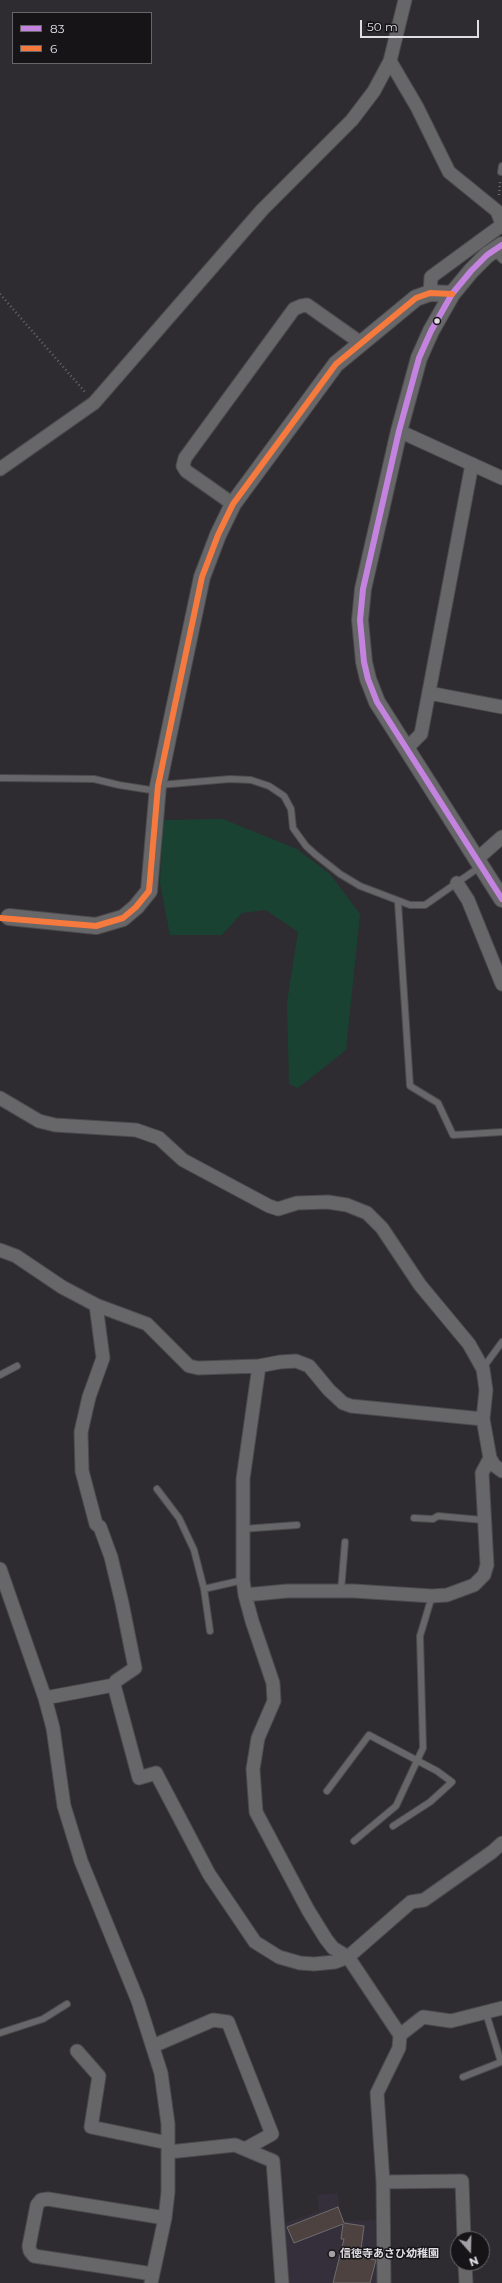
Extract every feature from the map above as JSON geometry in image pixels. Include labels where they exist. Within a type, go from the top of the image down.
[{"type":"street","points":[[0,469],[94,403],[262,210],[352,120],[374,91],[390,61],[401,1]]},
{"type":"street","points":[[390,61],[417,107],[449,172],[497,211],[502,224],[432,277],[430,293]]},
{"type":"street","points":[[499,252],[471,271],[452,294],[431,330],[419,358],[400,431],[363,590],[360,633],[364,662],[372,691],[406,749],[480,862],[502,899]]},
{"type":"street","points":[[5,918],[96,926],[123,918],[149,891],[158,788],[202,577],[218,535],[233,504],[336,364],[416,298],[430,293],[452,294]]},
{"type":"street","points":[[233,504],[186,471],[182,466],[185,458],[294,309],[307,305],[361,342]]},
{"type":"street","points":[[400,431],[502,478]]},
{"type":"street","points":[[406,749],[421,734],[472,464]]},
{"type":"street","points":[[429,694],[502,707]]},
{"type":"street","points":[[480,862],[502,837]]},
{"type":"street","points":[[457,883],[468,900],[502,984]]},
{"type":"street","points":[[0,1098],[39,1121],[55,1125],[136,1130],[159,1138],[183,1160],[269,1206],[278,1209],[297,1204],[328,1202],[347,1205],[367,1213],[382,1228],[420,1285],[469,1344],[483,1369],[486,1390],[483,1419],[490,1458],[494,1465],[502,1471]]},
{"type":"street","points":[[0,1250],[16,1256],[62,1287],[96,1304],[147,1324],[189,1366],[198,1368],[260,1366],[280,1362],[296,1361],[309,1366],[329,1390],[343,1403],[352,1406],[483,1419]]},
{"type":"street","points":[[45,1698],[114,1685],[116,1681],[135,1668],[122,1603],[110,1557],[100,1527],[96,1524],[82,1471],[81,1432],[89,1397],[103,1358],[96,1304]]},
{"type":"street","points":[[260,1366],[243,1479],[243,1580],[245,1595],[273,1683],[274,1701],[258,1738],[253,1769],[256,1812],[289,1876],[323,1933],[333,1948],[348,1958],[400,2035],[399,2048],[377,2093],[383,2182],[384,2283]]},
{"type":"street","points":[[245,1595],[287,1591],[341,1591],[432,1596],[447,1594],[466,1588],[480,1581],[484,1575],[487,1565],[483,1520],[482,1473],[490,1458]]},
{"type":"street","points":[[0,1569],[45,1698],[53,1728],[64,1806],[82,1861],[138,2001],[161,2073],[166,2101],[168,2148],[165,2218],[152,2278],[34,2256],[30,2251],[29,2246],[37,2205],[42,2200],[48,2199],[165,2218]]},
{"type":"street","points":[[114,1685],[139,1778],[156,1773],[208,1874],[255,1942],[279,1957],[300,1963],[314,1964],[335,1962],[348,1958],[411,1902],[424,1900],[492,1852],[502,1843]]},
{"type":"street","points":[[400,2035],[422,2017],[451,2021],[502,2008]]},
{"type":"street","points":[[153,2046],[213,2020],[228,2022],[272,2134],[245,2149]]},
{"type":"street","points":[[77,2051],[99,2076],[91,2126],[168,2148],[235,2145],[273,2161],[282,2283]]},
{"type":"street","points":[[383,2182],[462,2180],[464,2231]]},
{"type":"street","points":[[465,2271],[466,2283]]},
{"type":"lane","points":[[0,778],[94,779],[119,786],[158,788],[230,779],[251,780],[269,786],[284,796],[291,809],[293,828],[306,846],[340,874],[360,886],[398,902],[410,905],[425,905],[457,883],[480,862]]},
{"type":"lane","points":[[398,902],[410,1086],[438,1103],[453,1135],[502,1132]]},
{"type":"lane","points":[[483,1369],[502,1342]]},
{"type":"lane","points":[[0,1375],[17,1366]]},
{"type":"lane","points":[[157,1488],[179,1518],[194,1550],[204,1589],[210,1631]]},
{"type":"lane","points":[[414,1518],[433,1519],[438,1516],[483,1520]]},
{"type":"lane","points":[[242,1529],[297,1525]]},
{"type":"lane","points":[[341,1591],[345,1542]]},
{"type":"lane","points":[[204,1589],[243,1580]]},
{"type":"lane","points":[[354,1841],[396,1806],[423,1748],[420,1636],[432,1596]]},
{"type":"lane","points":[[327,1791],[369,1735],[417,1760],[452,1782],[430,1802],[393,1826]]},
{"type":"lane","points":[[0,2033],[37,2021],[67,2004]]},
{"type":"lane","points":[[463,2077],[501,2062],[486,2013]]},
{"type":"path","points":[[497,211],[501,169]]},
{"type":"path","points":[[0,294],[94,403]]},
{"type":"shaded area","name":"信徳寺あさひ幼稚園","points":[[338,2193],[340,2221],[377,2220],[378,2283],[289,2283],[283,2224],[319,2211],[317,2195]]},
{"type":"green space","points":[[223,819],[297,849],[330,874],[360,914],[346,1050],[298,1088],[289,1084],[287,1002],[298,932],[266,910],[242,913],[222,935],[170,935],[160,883],[163,820]]},
{"type":"building","points":[[338,2207],[344,2223],[364,2226],[360,2257],[376,2260],[370,2283],[333,2283],[344,2239],[341,2239],[343,2224],[294,2243],[287,2227]]},
{"type":"transit line","name":"83","points":[[502,245],[487,255],[471,271],[452,294],[431,331],[419,358],[399,431],[363,589],[360,620],[364,662],[368,679],[377,702],[502,899]]},
{"type":"transit line","name":"6","points":[[0,918],[96,926],[123,918],[136,907],[149,891],[158,786],[202,577],[218,535],[233,504],[336,364],[416,298],[430,293],[452,294]]},
{"type":"place","name":"信徳寺あさひ幼稚園","points":[[332,2254]]}]
